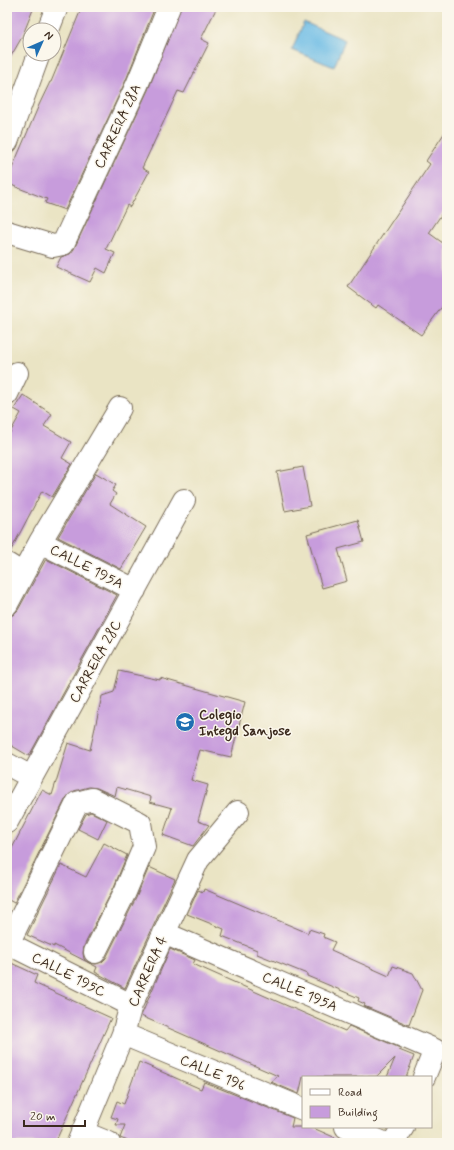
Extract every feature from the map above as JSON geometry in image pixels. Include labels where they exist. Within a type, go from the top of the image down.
[{"type":"street","points":[[51,22],[57,7]]},
{"type":"street","name":"CARRERA 28A","points":[[7,232],[52,246],[62,244],[137,85],[170,7]]},
{"type":"street","points":[[7,142],[36,62]]},
{"type":"street","points":[[7,394],[17,373]]},
{"type":"street","points":[[7,604],[15,569],[40,542],[120,408]]},
{"type":"street","name":"CARRERA 28C","points":[[7,822],[184,500]]},
{"type":"street","name":"CALLE 195A","points":[[40,542],[135,590]]},
{"type":"street","points":[[7,764],[31,777]]},
{"type":"street","points":[[7,943],[76,803],[92,799],[140,823],[144,847],[125,892],[95,952]]},
{"type":"street","name":"CARRERA 4","points":[[80,1138],[122,1034],[131,1005],[198,860],[238,812]]},
{"type":"street","name":"CALLE 195A","points":[[164,933],[435,1050],[424,1076]]},
{"type":"street","name":"CALLE 195C","points":[[7,943],[131,1005]]},
{"type":"street","name":"CALLE 196","points":[[122,1034],[302,1109]]},
{"type":"street","points":[[348,1128],[384,1143]]},
{"type":"street","points":[[393,1143],[402,1128]]},
{"type":"street","points":[[80,1138],[109,1143]]},
{"type":"water","points":[[304,22],[345,40],[334,67],[292,50]]},
{"type":"building","points":[[7,7],[34,7],[28,22],[22,22],[22,37],[7,63]]},
{"type":"building","points":[[82,7],[155,7],[126,80],[65,210],[45,203],[47,199],[7,183],[39,105],[59,62],[62,62],[62,55]]},
{"type":"building","points":[[181,7],[217,7],[201,39],[209,43],[184,93],[178,91],[142,168],[149,172],[130,207],[127,205],[106,249],[115,253],[106,273],[97,268],[90,282],[56,267],[61,257],[70,254],[74,249],[148,90]]},
{"type":"building","points":[[447,129],[447,206],[429,233],[447,246],[447,300],[421,335],[378,305],[376,308],[348,287],[430,164],[426,161]]},
{"type":"building","points":[[23,395],[52,414],[44,426],[71,442],[62,458],[72,464],[52,497],[42,491],[10,552],[7,552],[7,438],[21,413],[14,409]]},
{"type":"building","points":[[303,467],[310,506],[285,511],[277,472]]},
{"type":"building","points":[[96,473],[116,485],[112,491],[116,494],[110,504],[146,527],[121,569],[58,537]]},
{"type":"building","points":[[358,520],[364,542],[338,549],[347,581],[322,588],[307,534]]},
{"type":"building","points":[[46,559],[117,595],[29,756],[7,743],[7,616],[13,615],[18,610]]},
{"type":"building","points":[[119,671],[160,680],[160,678],[245,702],[231,757],[200,750],[191,780],[208,785],[198,821],[209,825],[193,846],[163,835],[172,808],[150,802],[151,797],[117,787],[115,796],[97,788],[89,787],[74,791],[66,798],[14,903],[7,899],[7,858],[42,790],[52,795],[68,743],[90,750],[102,696],[114,692]]},
{"type":"building","points":[[91,812],[107,820],[98,839],[78,829],[86,814]]},
{"type":"building","points":[[104,843],[127,855],[114,887],[84,946],[84,959],[89,963],[54,945],[54,947],[27,935],[61,865],[86,877]]},
{"type":"building","points":[[149,867],[175,879],[125,988],[95,972],[97,967],[89,963],[96,964],[102,962],[106,958],[136,898]]},
{"type":"building","points":[[204,889],[308,933],[309,929],[324,934],[323,937],[335,942],[331,950],[389,976],[393,966],[413,973],[422,990],[409,1025],[364,1006],[365,1004],[358,1001],[359,998],[307,976],[307,974],[257,954],[257,950],[222,936],[224,929],[187,914],[198,890],[203,892]]},
{"type":"building","points":[[170,949],[195,960],[193,964],[345,1031],[349,1026],[400,1048],[399,1050],[414,1056],[406,1076],[387,1076],[395,1058],[377,1076],[302,1076],[299,1094],[271,1082],[278,1076],[141,1016]]},
{"type":"building","points":[[7,961],[37,975],[34,983],[111,1018],[55,1143],[7,1143]]},
{"type":"building","points":[[139,1062],[201,1089],[204,1082],[293,1118],[291,1127],[313,1128],[347,1143],[133,1143],[120,1138],[125,1125],[116,1125],[118,1119],[111,1117],[117,1101],[124,1104]]},
{"type":"place","name":"Colegio Integd Sanjose","points":[[185,722]]}]
